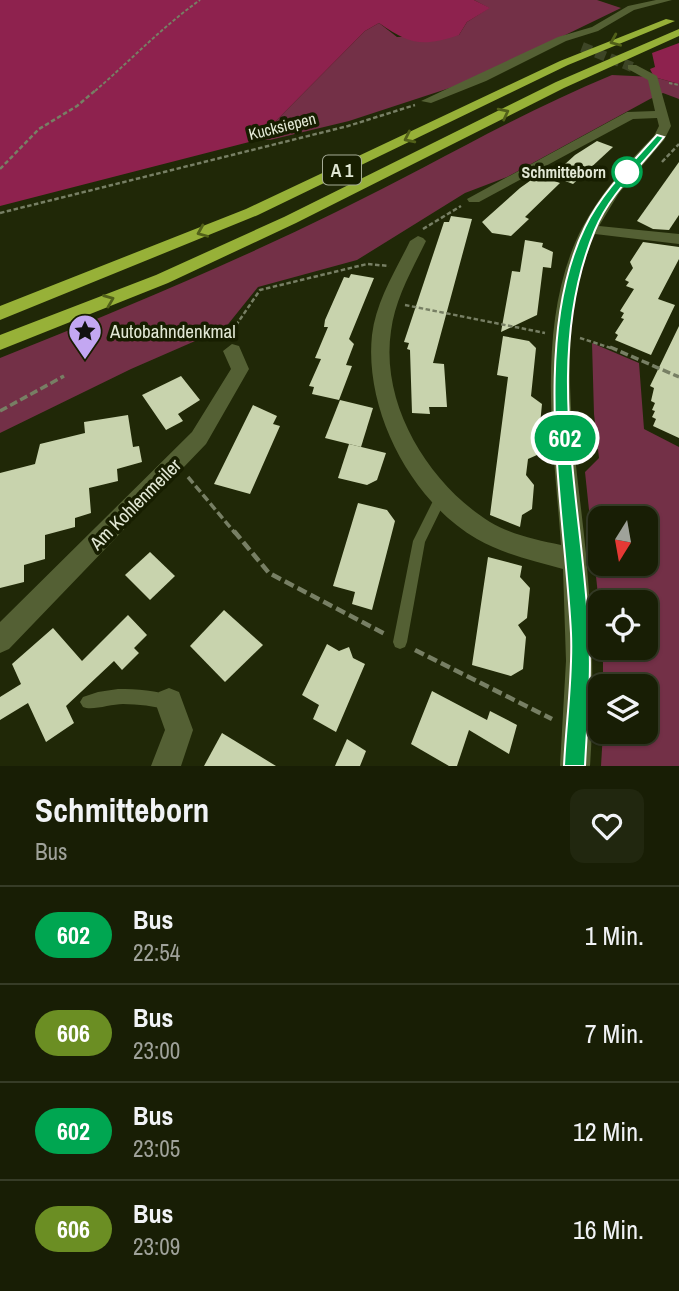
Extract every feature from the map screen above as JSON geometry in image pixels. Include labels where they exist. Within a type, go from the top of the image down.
[{"type":"highway","name":"A 1","points":[[0,313],[252,212],[564,63],[679,18]]},
{"type":"highway","name":"A 1","points":[[0,343],[162,279],[290,220],[560,85],[679,32]]},
{"type":"street","points":[[427,101],[482,79],[562,40],[594,29],[631,8],[668,0]]},
{"type":"street","points":[[562,40],[582,47]]},
{"type":"street","points":[[575,766],[580,636],[563,411],[564,336],[570,286],[589,229],[606,200],[660,137],[665,126],[653,78],[632,67]]},
{"type":"street","points":[[474,199],[631,115],[664,114]]},
{"type":"street","points":[[589,229],[679,239]]},
{"type":"street","points":[[418,241],[389,301],[381,335],[382,369],[392,412],[414,458],[441,496],[482,530],[510,543],[574,560]]},
{"type":"street","name":"Am Kohlenmeiler","points":[[0,640],[177,463],[220,407],[240,369],[232,351]]},
{"type":"street","points":[[166,766],[179,730],[169,702]]},
{"type":"lane","points":[[400,642],[419,541],[441,496]]},
{"type":"lane","points":[[88,702],[106,696],[122,696],[169,702]]},
{"type":"path","points":[[0,169],[38,129],[77,106],[156,39],[165,25],[200,0]]},
{"type":"path","name":"Kucksiepen","points":[[0,213],[348,126],[427,101]]},
{"type":"path","points":[[662,162],[679,144]]},
{"type":"path","points":[[418,241],[426,225],[474,199]]},
{"type":"path","points":[[232,351],[228,337],[231,330],[260,290],[367,264],[404,270]]},
{"type":"path","points":[[389,301],[529,330]]},
{"type":"path","points":[[593,340],[679,377]]},
{"type":"path","points":[[0,411],[64,376]]},
{"type":"path","points":[[177,463],[269,573],[578,733]]},
{"type":"shaded area","points":[[0,0],[474,0],[490,8],[467,22],[459,35],[435,41],[409,40],[379,23],[365,31],[257,140],[0,206]]},
{"type":"shaded area","points":[[474,0],[597,0],[621,8],[468,82],[349,121],[270,140],[257,140],[365,31],[379,23],[397,37],[459,35],[467,22],[489,8]]},
{"type":"shaded area","points":[[679,43],[679,84],[654,77],[650,69],[655,67],[652,53]]},
{"type":"shaded area","points":[[612,75],[654,77],[679,84],[679,99],[663,93],[650,99],[507,177],[465,193],[357,260],[258,287],[225,328],[131,369],[0,433],[0,358],[295,232],[507,124]]},
{"type":"shaded area","points":[[592,343],[639,363],[644,429],[679,447],[679,766],[601,766],[602,744],[658,744],[658,674],[603,674],[603,660],[658,660],[658,590],[597,590],[596,576],[658,576],[658,506],[589,506],[585,472],[599,458],[594,414]]},
{"type":"building","points":[[597,141],[613,147],[573,184],[552,176],[575,155]]},
{"type":"building","points":[[679,162],[679,215],[669,230],[653,229],[637,221]]},
{"type":"building","points":[[543,177],[560,183],[525,217],[529,219],[511,236],[492,233],[482,222],[520,188],[534,178],[540,180]]},
{"type":"building","points":[[451,216],[472,219],[433,363],[444,364],[447,407],[429,407],[430,414],[412,413],[410,350],[407,349],[409,343],[404,342],[444,222],[449,222]]},
{"type":"building","points":[[525,240],[543,243],[542,247],[553,252],[551,268],[543,267],[537,315],[501,332],[512,271],[520,272]]},
{"type":"building","points":[[643,242],[679,247],[679,259],[658,299],[675,305],[651,355],[615,340],[618,335],[615,333],[624,319],[621,318],[624,313],[620,311],[634,289],[626,286],[629,282],[625,280],[633,268],[630,262]]},
{"type":"building","points":[[351,274],[374,278],[349,339],[354,344],[346,365],[352,366],[339,400],[312,394],[314,387],[309,386],[321,359],[315,358],[328,327],[324,327],[325,320],[344,277],[349,278]]},
{"type":"building","points":[[679,326],[679,438],[653,426],[656,419],[652,417],[655,411],[652,410],[655,403],[651,401],[654,388],[650,386]]},
{"type":"building","points":[[503,336],[529,341],[536,348],[531,396],[542,404],[537,455],[528,459],[526,475],[534,485],[532,509],[522,515],[520,527],[490,515],[508,377],[497,375]]},
{"type":"building","points":[[181,376],[200,400],[178,414],[183,421],[166,430],[142,395]]},
{"type":"building","points":[[340,400],[373,408],[361,447],[325,438]]},
{"type":"building","points":[[253,405],[277,416],[273,424],[280,426],[250,494],[214,484]]},
{"type":"building","points":[[128,415],[133,447],[139,446],[142,462],[117,469],[118,481],[89,488],[91,513],[75,518],[75,527],[45,535],[45,559],[24,565],[24,582],[0,588],[0,473],[35,464],[40,444],[85,433],[84,422]]},
{"type":"building","points":[[349,444],[386,453],[377,480],[367,485],[338,478]]},
{"type":"building","points":[[358,503],[387,510],[395,521],[372,610],[352,604],[355,592],[333,586]]},
{"type":"building","points":[[150,552],[175,576],[150,600],[125,575]]},
{"type":"building","points":[[488,557],[522,566],[520,577],[530,588],[527,618],[518,625],[526,637],[523,669],[511,676],[472,665]]},
{"type":"building","points":[[224,610],[263,645],[225,682],[190,646]]},
{"type":"building","points":[[128,615],[147,635],[134,648],[139,653],[122,670],[114,661],[66,706],[74,723],[46,742],[28,703],[0,720],[0,697],[21,684],[12,664],[53,628],[82,661]]},
{"type":"building","points":[[327,644],[339,651],[349,647],[353,658],[365,664],[336,732],[313,719],[319,705],[302,695]]},
{"type":"building","points":[[432,691],[487,720],[490,711],[517,725],[509,754],[469,730],[457,766],[449,766],[411,744]]},
{"type":"building","points":[[222,733],[276,766],[204,766]]},
{"type":"building","points":[[347,739],[366,751],[360,766],[335,766]]},
{"type":"tunnel","points":[[582,47],[632,67]]},
{"type":"bus line","name":"602","points":[[575,766],[580,636],[563,411],[564,336],[570,286],[589,229],[606,200],[630,168],[660,137]]},
{"type":"place","name":"Schmitteborn","points":[[627,172]]},
{"type":"place","name":"Autobahndenkmal","points":[[85,361]]}]
